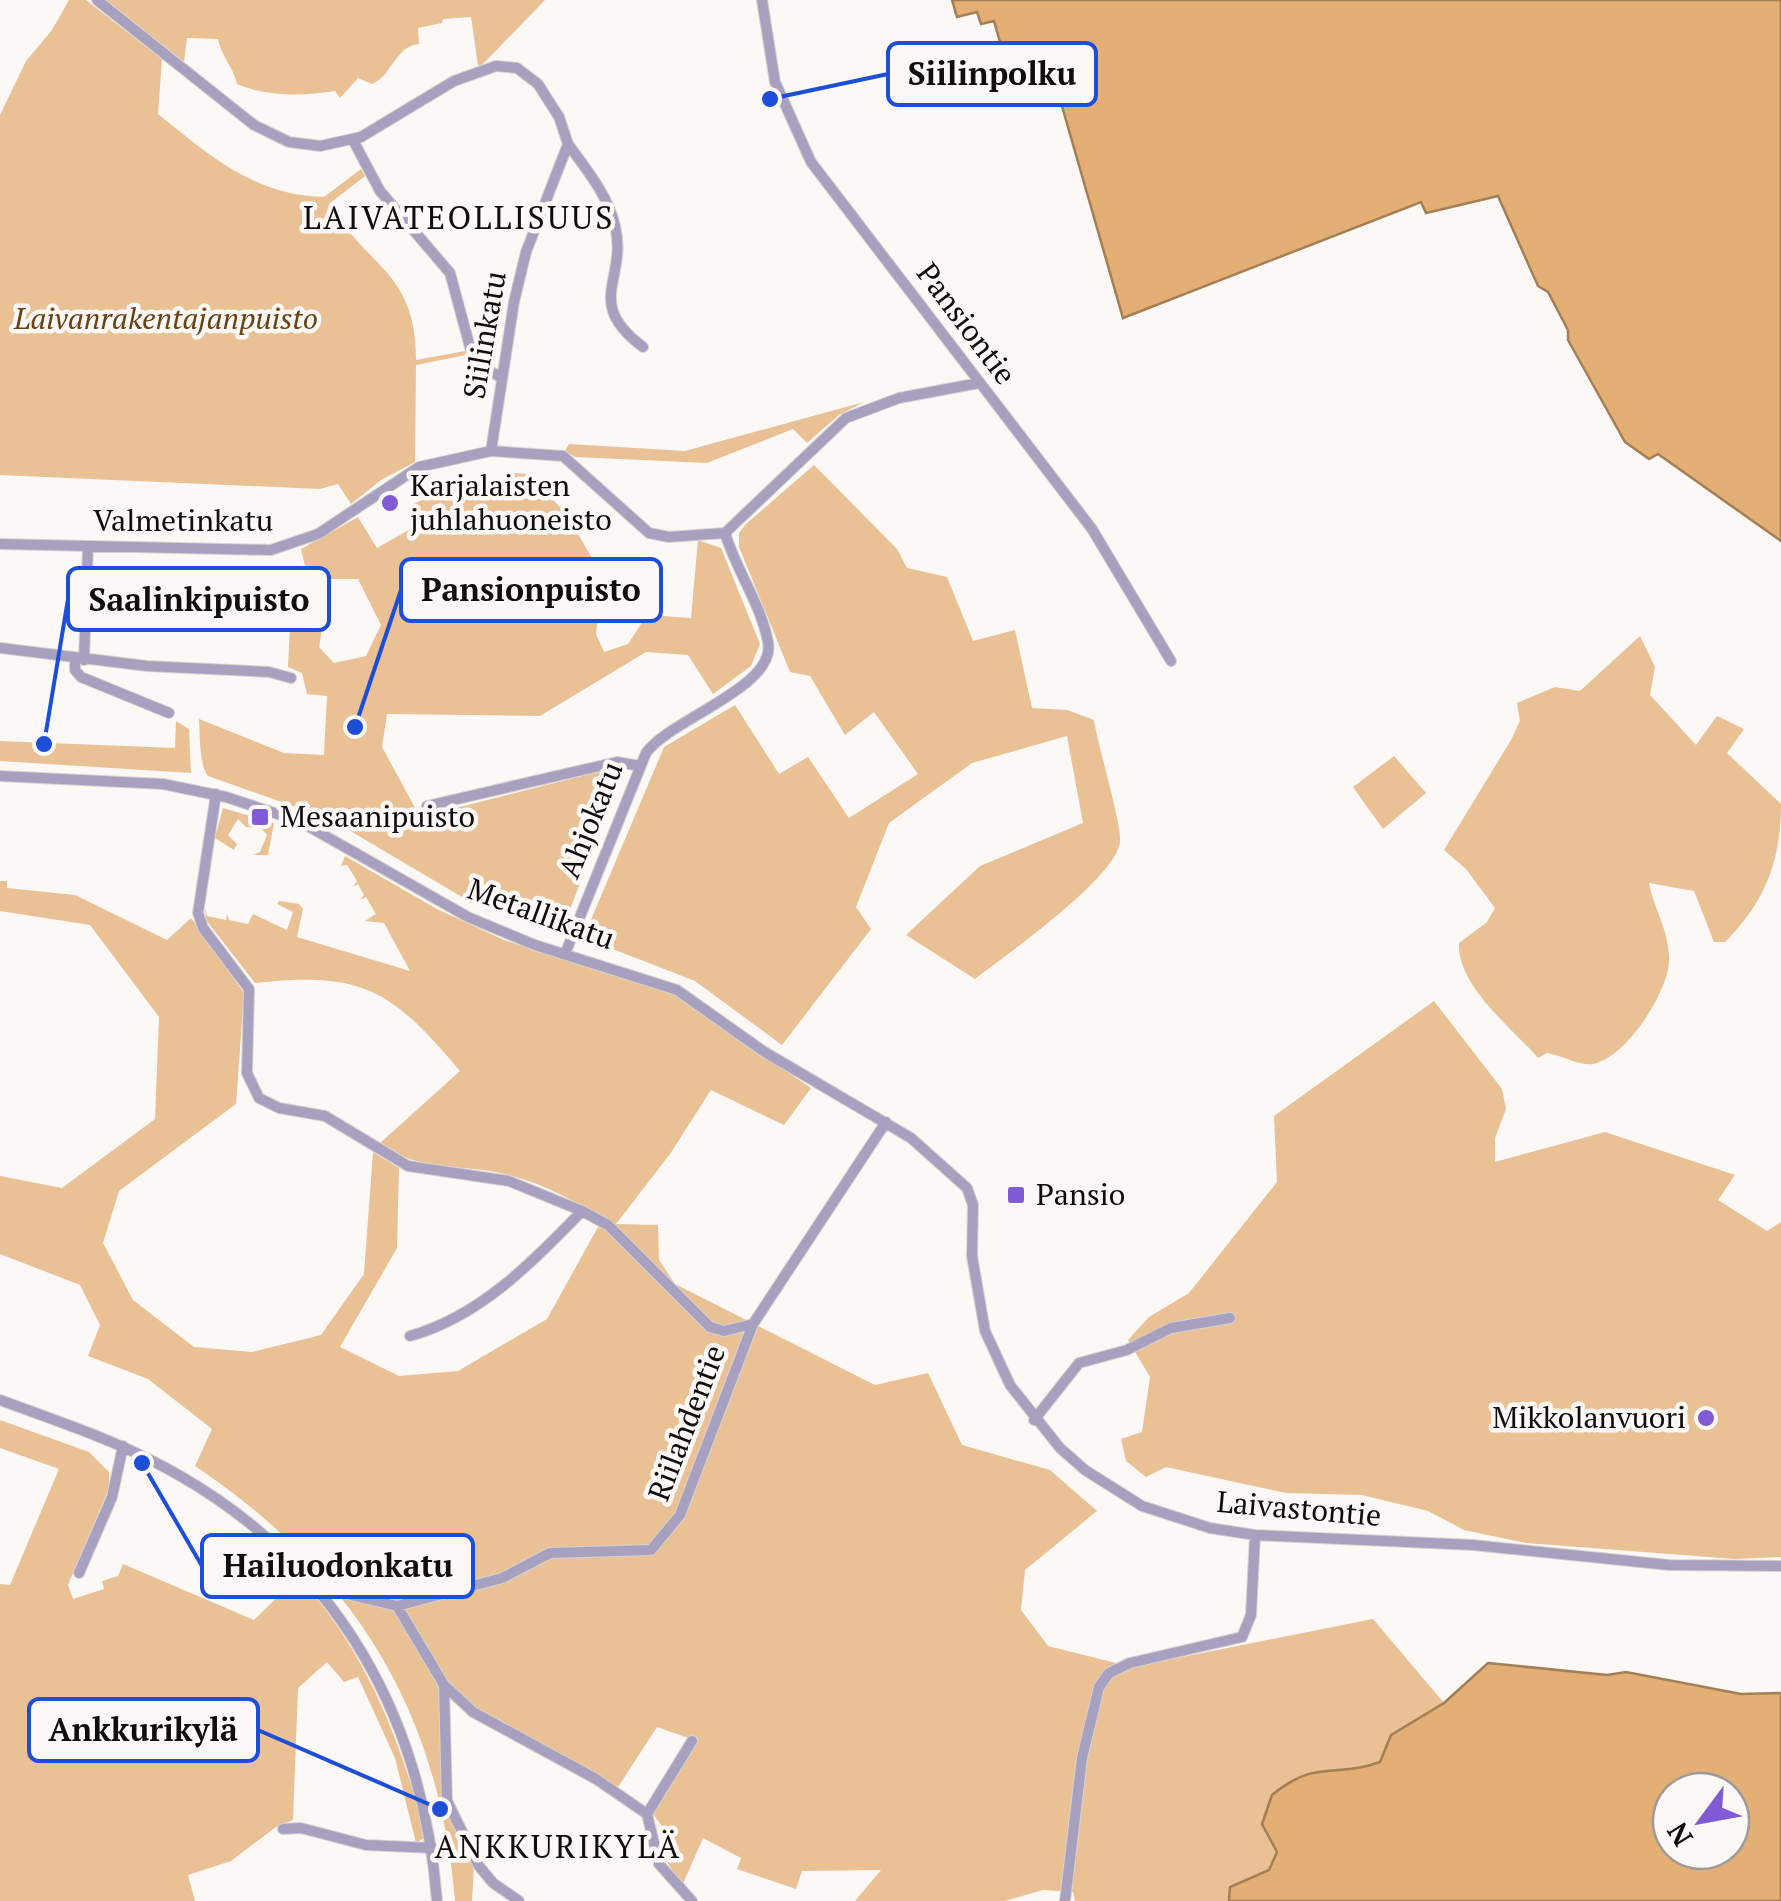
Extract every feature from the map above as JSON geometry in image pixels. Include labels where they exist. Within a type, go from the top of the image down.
[{"type":"street","points":[[97,0],[272,136],[320,146],[353,140],[382,127],[454,81],[496,66],[516,68],[531,77],[559,117],[568,144],[602,193],[616,228],[608,296],[613,317],[643,347]]},
{"type":"street","name":"Pansiontie","points":[[762,0],[774,82],[802,147],[1092,529],[1171,661]]},
{"type":"street","points":[[353,140],[380,191],[450,273],[474,362],[500,377]]},
{"type":"street","name":"Siilinkatu","points":[[491,451],[500,377],[526,252],[568,144]]},
{"type":"street","points":[[725,532],[846,418],[899,398],[979,383]]},
{"type":"street","name":"Valmetinkatu","points":[[0,544],[249,552],[283,548],[342,521],[386,486],[419,467],[491,451],[564,456],[649,533],[669,538],[725,532]]},
{"type":"street","name":"Ahjokatu","points":[[565,954],[640,766],[653,744],[756,676],[768,660],[768,637],[725,532]]},
{"type":"street","points":[[88,546],[75,670],[81,677],[170,713]]},
{"type":"street","points":[[0,648],[79,659],[269,672],[292,678]]},
{"type":"street","points":[[427,806],[616,762],[640,766]]},
{"type":"street","name":"Metallikatu","points":[[0,776],[145,782],[216,794],[299,821],[468,918],[677,990],[764,1051],[886,1122],[945,1164],[967,1188]]},
{"type":"street","points":[[216,794],[199,920],[249,988],[248,1082],[260,1098],[279,1108],[326,1116],[408,1166],[509,1181],[582,1212],[608,1226],[710,1327],[724,1331],[753,1324]]},
{"type":"street","name":"Riilahdentie","points":[[320,1593],[343,1593],[398,1606],[502,1578],[550,1554],[623,1555],[651,1550],[680,1514],[753,1324],[886,1122]]},
{"type":"street","name":"Laivastontie","points":[[967,1188],[973,1205],[972,1256],[985,1331],[1010,1385],[1034,1420],[1085,1470],[1131,1500],[1182,1521],[1255,1535],[1473,1545],[1652,1564],[1781,1566]]},
{"type":"street","points":[[410,1336],[447,1323],[488,1296],[582,1212]]},
{"type":"street","points":[[1034,1420],[1079,1363],[1127,1350],[1170,1328],[1230,1318]]},
{"type":"street","points":[[0,1400],[123,1446],[180,1476],[244,1518],[320,1593],[360,1646],[387,1699],[423,1794],[437,1901]]},
{"type":"street","points":[[79,1574],[112,1497],[123,1446]]},
{"type":"street","points":[[1065,1901],[1082,1758],[1098,1687],[1109,1673],[1130,1664],[1242,1637],[1252,1615],[1255,1535]]},
{"type":"street","points":[[398,1606],[444,1685],[472,1712],[596,1779],[647,1814],[660,1864],[692,1901]]},
{"type":"street","points":[[444,1685],[448,1801],[478,1866],[519,1901]]},
{"type":"street","points":[[647,1814],[692,1741]]},
{"type":"street","points":[[284,1829],[301,1828],[366,1845],[433,1848]]},
{"type":"green space","name":"Laivanrakentajanpuisto","points":[[69,0],[86,0],[162,59],[158,114],[234,170],[276,189],[324,197],[361,169],[365,176],[329,204],[399,289],[414,331],[416,360],[465,351],[466,355],[416,365],[415,462],[381,480],[351,504],[338,484],[320,489],[0,475],[0,115],[26,61],[52,30]]},
{"type":"green space","points":[[106,0],[545,0],[482,65],[478,66],[471,17],[443,19],[442,23],[418,28],[419,44],[404,50],[379,80],[372,84],[358,78],[340,98],[335,91],[285,94],[237,84],[218,39],[187,38],[184,62]]},
{"type":"green space","points":[[864,402],[839,415],[807,443],[793,429],[707,463],[575,457],[565,451],[569,444],[685,451]]},
{"type":"green space","points":[[814,465],[897,549],[907,568],[947,577],[973,641],[1015,630],[1032,708],[1067,710],[1094,720],[1120,842],[1114,857],[1081,895],[975,979],[906,935],[980,866],[1083,823],[1067,736],[972,763],[889,823],[856,907],[871,929],[782,1045],[695,981],[605,946],[590,922],[664,747],[735,705],[779,774],[808,757],[849,818],[918,774],[874,712],[845,735],[810,676],[790,672],[739,547],[739,533],[746,524]]},
{"type":"green space","points":[[515,473],[527,474],[567,514],[594,562],[589,586],[599,607],[596,634],[604,652],[628,644],[647,615],[691,618],[698,540],[721,548],[760,644],[751,666],[713,694],[688,655],[646,652],[540,716],[387,714],[382,747],[420,817],[606,770],[616,787],[565,923],[550,932],[462,897],[330,819],[208,776],[200,749],[199,719],[284,753],[324,755],[327,696],[307,694],[302,673],[288,667],[290,623],[309,583],[301,549],[358,517],[377,548],[423,522],[413,504],[474,479],[500,484]],"holes":[[[330,579],[358,579],[381,625],[366,656],[334,663],[319,647]]]},
{"type":"green space","points":[[1640,636],[1655,667],[1650,695],[1696,745],[1717,716],[1744,729],[1727,753],[1781,804],[1774,862],[1751,912],[1725,942],[1714,942],[1694,891],[1649,883],[1669,956],[1668,970],[1655,1003],[1632,1037],[1605,1060],[1587,1064],[1547,1053],[1538,1058],[1488,1005],[1467,975],[1459,943],[1487,922],[1495,908],[1466,869],[1444,850],[1511,740],[1520,721],[1517,703],[1555,687],[1580,691]]},
{"type":"green space","points":[[176,721],[189,729],[191,773],[0,761],[0,741],[175,748]]},
{"type":"green space","points":[[1394,756],[1426,793],[1383,829],[1353,787]]},
{"type":"green space","points":[[223,808],[274,823],[268,855],[253,855],[260,852],[267,835],[262,829],[246,827],[238,819],[228,835],[237,844],[234,850],[215,838]]},
{"type":"green space","points":[[345,856],[437,909],[504,940],[672,993],[811,1088],[784,1125],[711,1090],[670,1154],[616,1224],[658,1225],[659,1260],[675,1284],[875,1385],[928,1373],[962,1445],[1050,1470],[1097,1511],[1025,1570],[1021,1610],[1048,1646],[1132,1667],[1373,1619],[1444,1703],[1585,1901],[1075,1901],[1073,1892],[1043,1890],[1005,1901],[855,1901],[881,1870],[802,1871],[796,1889],[737,1869],[741,1858],[703,1838],[682,1886],[661,1852],[662,1826],[652,1813],[697,1741],[657,1727],[616,1790],[469,1705],[449,1686],[448,1813],[474,1865],[472,1901],[455,1901],[446,1832],[430,1767],[407,1707],[378,1651],[342,1600],[300,1552],[251,1507],[195,1466],[212,1429],[148,1379],[88,1356],[100,1325],[80,1285],[0,1254],[0,1176],[62,1188],[155,1119],[159,1017],[90,925],[0,911],[0,881],[7,881],[7,888],[75,895],[167,940],[191,918],[244,993],[236,1104],[119,1191],[103,1243],[133,1300],[194,1347],[252,1352],[321,1335],[364,1274],[373,1152],[399,1168],[397,1248],[340,1347],[399,1376],[458,1371],[547,1319],[598,1227],[609,1224],[537,1184],[490,1171],[419,1162],[379,1144],[460,1071],[414,1021],[372,992],[322,980],[255,983],[206,920],[205,907],[207,916],[226,920],[227,914],[229,920],[248,924],[253,914],[287,930],[293,912],[277,904],[299,904],[303,909],[297,937],[410,971],[384,923],[365,921],[376,914],[366,897],[360,900],[364,895],[358,884],[353,887],[357,881],[347,865],[341,866]]},
{"type":"green space","points":[[1434,1001],[1502,1089],[1506,1109],[1495,1138],[1495,1162],[1605,1132],[1735,1175],[1718,1200],[1767,1231],[1781,1222],[1781,1557],[1735,1559],[1526,1543],[1464,1530],[1428,1511],[1362,1495],[1286,1493],[1166,1467],[1146,1477],[1126,1461],[1121,1439],[1142,1432],[1150,1377],[1128,1340],[1149,1317],[1189,1293],[1277,1182],[1274,1116]]},
{"type":"green space","points":[[0,1420],[89,1452],[109,1472],[109,1488],[68,1585],[73,1599],[104,1589],[102,1581],[118,1576],[123,1564],[254,1620],[290,1585],[278,1571],[286,1564],[337,1625],[375,1691],[404,1762],[426,1837],[416,1843],[395,1758],[358,1677],[344,1682],[327,1662],[298,1688],[293,1820],[276,1827],[231,1861],[188,1875],[195,1901],[0,1901],[0,1584],[10,1585],[59,1469],[0,1448]]},
{"type":"shaded area","points":[[952,0],[1781,0],[1781,541],[1658,454],[1649,459],[1625,442],[1568,340],[1568,330],[1548,292],[1538,286],[1498,196],[1426,213],[1421,202],[1123,318],[1053,75],[1021,83],[1017,68],[1008,70],[994,21],[981,24],[977,12],[957,17]]},
{"type":"shaded area","points":[[1488,1663],[1607,1675],[1626,1672],[1741,1694],[1781,1693],[1781,1901],[1229,1901],[1230,1887],[1269,1870],[1277,1852],[1262,1824],[1272,1795],[1314,1773],[1380,1762],[1391,1735],[1444,1703]]},
{"type":"place","name":"Siilinpolku","points":[[770,99]]},
{"type":"place","name":"Karjalaisten juhlahuoneisto","points":[[390,503]]},
{"type":"place","name":"Pansionpuisto","points":[[355,727]]},
{"type":"place","name":"Saalinkipuisto","points":[[44,744]]},
{"type":"place","name":"Mesaanipuisto","points":[[260,817]]},
{"type":"place","name":"Pansio","points":[[1016,1195]]},
{"type":"place","name":"Mikkolanvuori","points":[[1706,1418]]},
{"type":"place","name":"Hailuodonkatu","points":[[142,1463]]},
{"type":"place","name":"Ankkurikylä","points":[[440,1809]]},
{"type":"district","name":"LAIVATEOLLISUUS","points":[[459,218]]},
{"type":"district","name":"ANKKURIKYLÄ","points":[[558,1847]]}]
